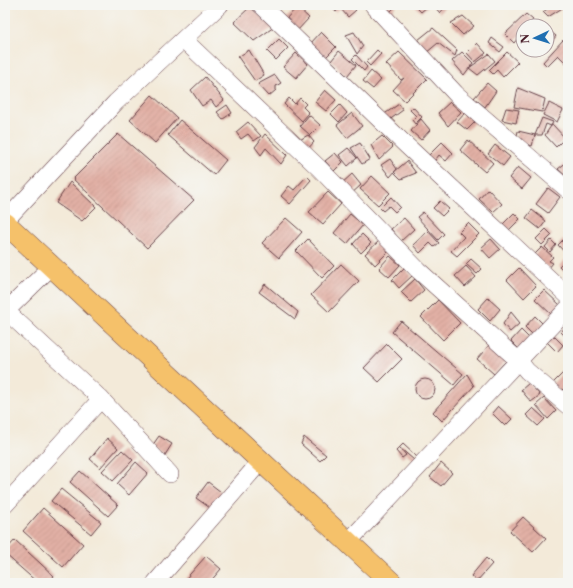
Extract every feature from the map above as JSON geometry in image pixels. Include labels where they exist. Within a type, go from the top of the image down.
[{"type":"main road","points":[[5,222],[51,267],[392,583]]},
{"type":"street","points":[[5,222],[116,102],[220,5]]},
{"type":"street","points":[[261,5],[407,146],[568,296]]},
{"type":"street","points":[[373,5],[456,94],[568,190]]},
{"type":"street","points":[[184,40],[319,168],[418,270],[519,361],[527,371],[568,406]]},
{"type":"street","points":[[51,267],[6,311],[101,399],[170,474]]},
{"type":"street","points":[[348,542],[568,308]]},
{"type":"street","points":[[5,505],[101,399]]},
{"type":"street","points":[[155,583],[261,461]]},
{"type":"building","points":[[329,5],[352,5],[356,10],[348,17],[340,8],[336,12]]},
{"type":"building","points":[[377,5],[397,5],[387,15]]},
{"type":"building","points":[[414,5],[427,5],[428,6],[421,12]]},
{"type":"building","points":[[433,5],[447,5],[440,13]]},
{"type":"building","points":[[553,5],[567,5],[548,17],[543,12]]},
{"type":"building","points":[[250,7],[274,27],[254,41],[234,22]]},
{"type":"building","points":[[297,7],[309,18],[296,32],[284,21]]},
{"type":"building","points":[[526,14],[531,18],[522,18]]},
{"type":"building","points":[[463,16],[474,26],[463,35],[451,23]]},
{"type":"building","points":[[515,24],[514,43],[505,34]]},
{"type":"building","points":[[433,28],[457,50],[455,56],[438,43],[426,53],[418,40]]},
{"type":"building","points":[[321,32],[336,47],[325,58],[310,44]]},
{"type":"building","points":[[354,32],[363,46],[357,54],[346,35]]},
{"type":"building","points":[[492,38],[504,47],[500,52],[489,43]]},
{"type":"building","points":[[279,39],[288,48],[276,60],[267,51]]},
{"type":"building","points":[[563,40],[568,45],[568,61],[566,63],[558,55],[555,58],[555,49]]},
{"type":"building","points":[[477,43],[486,53],[475,62],[467,53]]},
{"type":"building","points":[[249,50],[264,75],[255,81],[238,57]]},
{"type":"building","points":[[377,50],[381,54],[370,66],[366,62]]},
{"type":"building","points":[[339,51],[356,65],[347,76],[331,61]]},
{"type":"building","points":[[399,52],[427,79],[405,101],[393,90],[404,78],[401,80],[386,64]]},
{"type":"building","points":[[462,52],[473,63],[464,75],[452,61]]},
{"type":"building","points":[[507,52],[518,62],[503,77],[497,70],[493,74],[489,70]]},
{"type":"building","points":[[296,53],[308,64],[296,78],[283,67]]},
{"type":"building","points":[[489,54],[495,61],[478,75],[469,68]]},
{"type":"building","points":[[356,55],[367,67],[364,71],[352,59]]},
{"type":"building","points":[[547,58],[555,58],[547,66],[543,62]]},
{"type":"building","points":[[371,71],[381,80],[373,89],[363,81]]},
{"type":"building","points":[[275,75],[281,83],[276,86],[276,90],[269,96],[258,84]]},
{"type":"building","points":[[205,77],[224,100],[216,107],[211,100],[202,106],[191,90]]},
{"type":"building","points":[[487,83],[496,91],[485,107],[474,98]]},
{"type":"building","points":[[518,88],[545,99],[542,112],[514,107]]},
{"type":"building","points":[[325,90],[336,100],[326,111],[315,102]]},
{"type":"building","points":[[152,95],[177,118],[155,143],[130,120]]},
{"type":"building","points":[[289,98],[295,104],[300,98],[306,104],[303,107],[309,113],[302,121],[284,104]]},
{"type":"building","points":[[450,102],[461,112],[448,126],[438,113]]},
{"type":"building","points":[[549,103],[563,110],[557,122],[543,115]]},
{"type":"building","points":[[399,104],[403,110],[388,121],[383,115]]},
{"type":"building","points":[[227,105],[232,113],[223,119],[217,112]]},
{"type":"building","points":[[340,105],[347,113],[339,122],[331,114]]},
{"type":"building","points":[[413,107],[422,117],[415,124],[412,120],[416,116],[410,110]]},
{"type":"building","points":[[506,108],[519,110],[516,123],[502,120]]},
{"type":"building","points":[[352,113],[362,126],[347,138],[337,125]]},
{"type":"building","points":[[465,113],[475,122],[467,130],[457,122]]},
{"type":"building","points":[[309,115],[320,125],[310,135],[300,126]]},
{"type":"building","points":[[542,118],[553,122],[551,126],[546,124],[542,135],[535,135]]},
{"type":"building","points":[[421,119],[430,130],[421,140],[411,131]]},
{"type":"building","points":[[180,120],[226,160],[214,175],[168,135]]},
{"type":"building","points":[[248,122],[261,136],[254,141],[248,134],[241,139],[236,132]]},
{"type":"building","points":[[553,125],[565,138],[556,147],[545,135]]},
{"type":"building","points":[[518,131],[535,135],[532,146],[516,140]]},
{"type":"building","points":[[118,134],[194,200],[147,248],[73,179]]},
{"type":"building","points":[[265,134],[287,155],[281,164],[266,148],[261,155],[255,147]]},
{"type":"building","points":[[308,135],[314,142],[306,151],[298,141]]},
{"type":"building","points":[[382,136],[393,147],[379,160],[371,145]]},
{"type":"building","points":[[468,140],[493,163],[485,172],[460,150]]},
{"type":"building","points":[[442,142],[453,153],[446,161],[439,155],[433,163],[427,157]]},
{"type":"building","points":[[360,143],[370,159],[362,164],[351,148]]},
{"type":"building","points":[[495,145],[510,157],[503,166],[488,154]]},
{"type":"building","points":[[348,148],[357,158],[348,166],[339,155]]},
{"type":"building","points":[[335,153],[343,162],[334,171],[325,161]]},
{"type":"building","points":[[390,159],[397,169],[390,177],[381,165]]},
{"type":"building","points":[[407,161],[416,173],[401,179],[394,172]]},
{"type":"building","points":[[568,161],[568,178],[558,169]]},
{"type":"building","points":[[518,167],[531,178],[522,189],[509,178]]},
{"type":"building","points":[[352,174],[361,185],[350,195],[341,184]]},
{"type":"building","points":[[307,176],[311,180],[290,204],[281,196],[289,186],[294,190]]},
{"type":"building","points":[[372,176],[390,193],[378,205],[360,189]]},
{"type":"building","points":[[70,182],[96,207],[82,221],[56,203]]},
{"type":"building","points":[[548,188],[560,197],[548,213],[536,204]]},
{"type":"building","points":[[488,189],[502,204],[493,212],[479,199]]},
{"type":"building","points":[[328,192],[341,204],[323,224],[309,212]]},
{"type":"building","points":[[391,197],[400,207],[395,212],[389,206],[383,211],[380,208]]},
{"type":"building","points":[[440,201],[449,209],[442,216],[433,208]]},
{"type":"building","points":[[532,210],[546,221],[540,229],[526,218]]},
{"type":"building","points":[[423,212],[444,234],[438,240],[417,217]]},
{"type":"building","points":[[514,213],[520,219],[509,230],[503,224]]},
{"type":"building","points":[[350,214],[363,225],[347,244],[334,233]]},
{"type":"building","points":[[286,218],[302,232],[279,258],[262,243]]},
{"type":"building","points":[[404,218],[414,229],[401,241],[391,229]]},
{"type":"building","points":[[468,223],[479,234],[457,256],[451,251],[464,237],[459,232]]},
{"type":"building","points":[[546,229],[552,235],[542,245],[536,239]]},
{"type":"building","points":[[428,231],[439,243],[434,247],[430,243],[420,253],[413,245]]},
{"type":"building","points":[[362,234],[371,243],[361,253],[353,244]]},
{"type":"building","points":[[308,239],[334,266],[322,278],[296,251]]},
{"type":"building","points":[[491,239],[500,249],[490,258],[481,248]]},
{"type":"building","points":[[551,240],[556,245],[550,252],[545,247]]},
{"type":"building","points":[[563,240],[568,245],[568,256],[558,245]]},
{"type":"building","points":[[379,241],[389,251],[375,265],[365,254]]},
{"type":"building","points":[[542,247],[553,257],[549,261],[553,263],[548,269],[534,255]]},
{"type":"building","points":[[390,256],[400,265],[389,277],[379,268]]},
{"type":"building","points":[[568,257],[568,269],[565,272],[559,266]]},
{"type":"building","points":[[471,259],[482,269],[477,274],[466,264]]},
{"type":"building","points":[[341,264],[359,281],[329,312],[311,295]]},
{"type":"building","points":[[466,266],[476,277],[465,287],[455,276]]},
{"type":"building","points":[[404,268],[412,276],[399,288],[392,280]]},
{"type":"building","points":[[519,268],[536,286],[524,298],[507,280]]},
{"type":"building","points":[[415,279],[424,290],[411,302],[401,292]]},
{"type":"building","points":[[265,284],[298,312],[295,319],[259,292]]},
{"type":"building","points":[[544,290],[560,305],[552,315],[535,299]]},
{"type":"building","points":[[488,298],[500,309],[490,321],[478,309]]},
{"type":"building","points":[[438,300],[460,323],[443,340],[421,317]]},
{"type":"building","points":[[511,312],[520,323],[510,332],[503,324]]},
{"type":"building","points":[[535,316],[544,325],[534,336],[525,327]]},
{"type":"building","points":[[401,321],[463,374],[454,385],[392,332]]},
{"type":"building","points":[[568,324],[568,339],[561,332]]},
{"type":"building","points":[[521,330],[532,341],[522,352],[511,341]]},
{"type":"building","points":[[554,336],[563,345],[557,352],[547,342]]},
{"type":"building","points":[[491,343],[508,359],[494,374],[477,359]]},
{"type":"building","points":[[387,344],[402,359],[379,382],[364,368]]},
{"type":"building","points":[[568,368],[568,385],[561,392],[552,384]]},
{"type":"building","points":[[467,374],[474,386],[442,421],[433,412]]},
{"type":"building","points":[[425,379],[432,382],[435,389],[432,396],[425,399],[418,396],[415,389],[418,382]]},
{"type":"building","points":[[529,383],[540,395],[531,402],[521,390]]},
{"type":"building","points":[[544,398],[556,411],[548,419],[536,405]]},
{"type":"building","points":[[498,406],[512,419],[505,426],[492,413]]},
{"type":"building","points":[[533,408],[545,419],[538,426],[526,415]]},
{"type":"building","points":[[159,436],[172,444],[165,455],[152,446]]},
{"type":"building","points":[[304,437],[326,455],[320,461],[301,444]]},
{"type":"building","points":[[107,438],[118,448],[100,468],[90,459]]},
{"type":"building","points":[[403,444],[417,457],[414,460],[400,448],[406,455],[402,458],[396,451]]},
{"type":"building","points":[[122,450],[133,460],[113,481],[102,471]]},
{"type":"building","points":[[136,462],[148,473],[129,495],[117,484]]},
{"type":"building","points":[[441,463],[452,473],[441,486],[430,477]]},
{"type":"building","points":[[80,471],[118,505],[108,516],[70,482]]},
{"type":"building","points":[[208,482],[225,495],[213,510],[196,498]]},
{"type":"building","points":[[61,489],[101,522],[91,534],[51,501]]},
{"type":"building","points":[[43,508],[83,544],[63,567],[23,531]]},
{"type":"building","points":[[523,517],[546,538],[533,552],[510,531]]},
{"type":"building","points":[[15,540],[54,576],[48,583],[38,583],[5,554],[5,551]]},
{"type":"building","points":[[206,556],[221,569],[209,583],[182,583]]},
{"type":"building","points":[[486,558],[492,564],[477,581],[471,576]]}]
